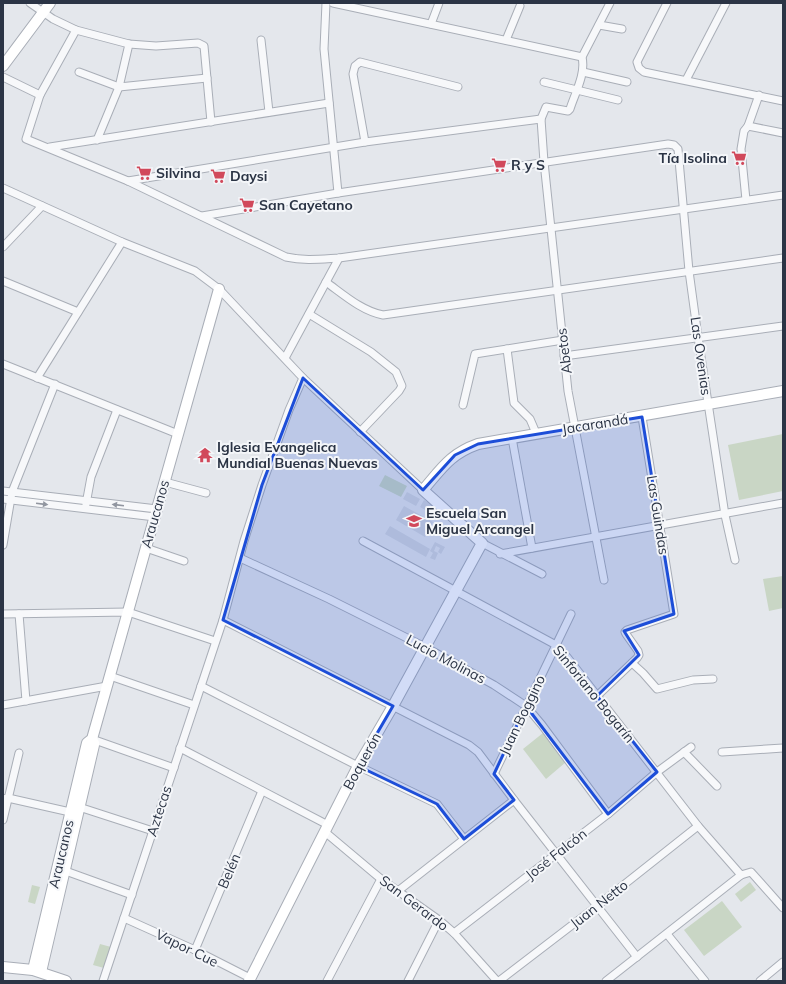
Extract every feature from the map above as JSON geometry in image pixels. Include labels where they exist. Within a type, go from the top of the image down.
[{"type":"street","points":[[30,3],[53,19],[76,30],[128,44],[156,46],[198,43],[204,46],[211,122]]},
{"type":"street","points":[[3,66],[50,3]]},
{"type":"street","points":[[326,3],[324,49],[338,193]]},
{"type":"street","points":[[333,3],[582,57]]},
{"type":"street","points":[[431,24],[439,3]]},
{"type":"street","points":[[128,181],[365,142],[541,119],[546,107],[569,110],[583,72],[584,64],[582,57],[610,3]]},
{"type":"street","points":[[666,3],[636,62],[638,68],[644,72],[783,101]]},
{"type":"street","points":[[686,80],[726,3]]},
{"type":"street","points":[[506,40],[520,6]]},
{"type":"street","points":[[599,25],[622,29]]},
{"type":"street","points":[[76,30],[40,95],[26,139],[128,181],[286,257],[312,260],[339,258],[783,195]]},
{"type":"street","points":[[261,40],[270,112]]},
{"type":"street","points":[[97,140],[119,87],[128,44]]},
{"type":"street","points":[[365,142],[353,74],[355,66],[360,62],[458,87]]},
{"type":"street","points":[[79,72],[119,87],[207,78]]},
{"type":"street","points":[[583,72],[627,82]]},
{"type":"street","points":[[3,77],[40,95]]},
{"type":"street","points":[[544,82],[618,100]]},
{"type":"street","points":[[746,200],[741,149],[744,132],[748,126],[759,95]]},
{"type":"street","points":[[50,148],[329,103]]},
{"type":"street","name":"Abetos","points":[[541,119],[556,290],[568,391],[604,580]]},
{"type":"street","points":[[748,126],[783,133]]},
{"type":"street","name":"Las Ovenias","points":[[544,162],[668,144],[674,145],[678,149],[689,271],[698,336],[725,515],[735,560]]},
{"type":"street","points":[[202,216],[338,193],[544,162]]},
{"type":"street","points":[[3,188],[122,242],[195,271],[219,288],[303,378],[482,543],[500,554],[542,574]]},
{"type":"street","points":[[3,247],[42,206]]},
{"type":"street","points":[[37,378],[122,242]]},
{"type":"street","points":[[285,358],[339,258]]},
{"type":"street","points":[[326,282],[364,308],[384,315],[783,258]]},
{"type":"street","points":[[3,281],[78,312]]},
{"type":"street","name":"Araucanos","points":[[38,974],[60,869],[75,810],[87,743],[92,740],[219,288]]},
{"type":"street","points":[[309,314],[371,352],[391,368],[400,380],[402,386],[399,391],[360,432]]},
{"type":"street","points":[[564,356],[698,336],[783,326]]},
{"type":"street","points":[[463,405],[475,354],[562,340]]},
{"type":"street","points":[[507,349],[514,403],[530,419],[536,433]]},
{"type":"street","points":[[3,364],[178,434]]},
{"type":"street","name":"Aztecas","points":[[103,981],[194,705],[224,620],[240,558],[262,485],[289,410],[303,378]]},
{"type":"street","points":[[3,545],[6,500],[12,492],[54,384]]},
{"type":"street","name":"Jacarandá","points":[[423,490],[455,455],[478,444],[536,433],[642,417],[783,391]]},
{"type":"street","points":[[86,509],[91,476],[117,410]]},
{"type":"street","name":"Las Guindas","points":[[632,663],[639,655],[638,651],[625,632],[674,614],[642,417]]},
{"type":"street","points":[[512,438],[532,548]]},
{"type":"street","points":[[165,482],[206,493]]},
{"type":"street","points":[[3,491],[86,501],[156,513]]},
{"type":"street","points":[[6,500],[86,509],[156,513]]},
{"type":"street","points":[[500,554],[660,524],[725,515],[783,503]]},
{"type":"street","name":"Sinforiano Bogarín","points":[[363,541],[455,592],[556,645],[567,657],[698,826],[741,875]]},
{"type":"street","name":"Boquerón","points":[[249,980],[358,766],[393,706],[482,543]]},
{"type":"street","points":[[146,548],[184,561]]},
{"type":"street","name":"Lucio Molinas","points":[[240,558],[329,599],[425,647],[499,688],[526,706],[542,725],[608,814]]},
{"type":"street","points":[[3,614],[128,612],[216,641]]},
{"type":"street","points":[[19,614],[26,701]]},
{"type":"street","name":"Juan Boggino","points":[[494,774],[571,614]]},
{"type":"street","points":[[224,620],[469,745],[478,752],[637,957]]},
{"type":"street","points":[[597,696],[632,663],[657,689],[693,680],[713,679]]},
{"type":"street","points":[[3,705],[109,681],[194,705]]},
{"type":"street","points":[[201,686],[358,766],[437,804],[464,839]]},
{"type":"street","points":[[92,740],[174,768]]},
{"type":"street","name":"José Falcón","points":[[454,933],[608,814],[657,772],[691,747]]},
{"type":"street","name":"San Gerardo","points":[[180,748],[262,791],[326,829],[381,879],[439,920],[454,933],[498,981]]},
{"type":"street","points":[[722,752],[783,749],[783,756]]},
{"type":"street","points":[[684,752],[717,786]]},
{"type":"street","points":[[3,820],[6,799],[19,753]]},
{"type":"street","name":"Belén","points":[[195,950],[262,791]]},
{"type":"street","points":[[6,799],[75,810],[153,831]]},
{"type":"street","points":[[398,891],[514,800]]},
{"type":"street","name":"Juan Netto","points":[[498,981],[597,906],[698,826]]},
{"type":"street","points":[[60,869],[132,894]]},
{"type":"street","points":[[606,981],[741,875],[751,872],[783,908]]},
{"type":"street","points":[[327,981],[381,879]]},
{"type":"street","name":"Vapor Cue","points":[[124,918],[195,950],[249,980]]},
{"type":"street","points":[[408,981],[439,920]]},
{"type":"street","points":[[667,934],[705,981]]},
{"type":"street","points":[[760,981],[783,962]]},
{"type":"street","points":[[3,967],[66,981]]},
{"type":"highlighted area","points":[[303,378],[423,490],[455,455],[478,444],[642,417],[674,614],[624,631],[639,655],[597,696],[657,772],[608,814],[526,706],[494,774],[514,800],[464,839],[437,804],[358,766],[393,706],[223,620],[262,485]]},
{"type":"shaded area","name":"Escuela San Miguel Arcangel","points":[[407,492],[420,499],[416,506],[403,499]]},
{"type":"shaded area","name":"Escuela San Miguel Arcangel","points":[[424,500],[436,507],[432,514],[420,507]]},
{"type":"shaded area","name":"Escuela San Miguel Arcangel","points":[[404,506],[433,522],[425,537],[396,520]]},
{"type":"shaded area","name":"Escuela San Miguel Arcangel","points":[[390,526],[430,549],[426,557],[385,534]]},
{"type":"shaded area","name":"Escuela San Miguel Arcangel","points":[[435,542],[445,547],[441,554],[438,552],[440,548],[436,546],[434,551],[438,553],[435,560],[430,558],[433,553],[430,551]]},
{"type":"green space","points":[[783,434],[783,491],[739,500],[728,445]]},
{"type":"green space","points":[[385,475],[407,486],[401,497],[379,486]]},
{"type":"green space","points":[[783,576],[783,608],[769,611],[763,579]]},
{"type":"green space","points":[[543,733],[566,762],[546,779],[523,749]]},
{"type":"green space","points":[[750,882],[756,890],[741,902],[735,894]]},
{"type":"green space","points":[[32,885],[40,887],[35,904],[28,902]]},
{"type":"green space","points":[[722,901],[742,927],[704,956],[684,930]]},
{"type":"green space","points":[[100,944],[111,947],[104,968],[93,965]]},
{"type":"place","name":"Tía Isolina","points":[[739,158]]},
{"type":"place","name":"R y S","points":[[499,165]]},
{"type":"place","name":"Silvina","points":[[144,173]]},
{"type":"place","name":"Daysi","points":[[218,176]]},
{"type":"place","name":"San Cayetano","points":[[247,205]]},
{"type":"place","name":"Iglesia Evangelica Mundial Buenas Nuevas","points":[[205,455]]},
{"type":"place","name":"Escuela San Miguel Arcangel","points":[[414,521]]}]
